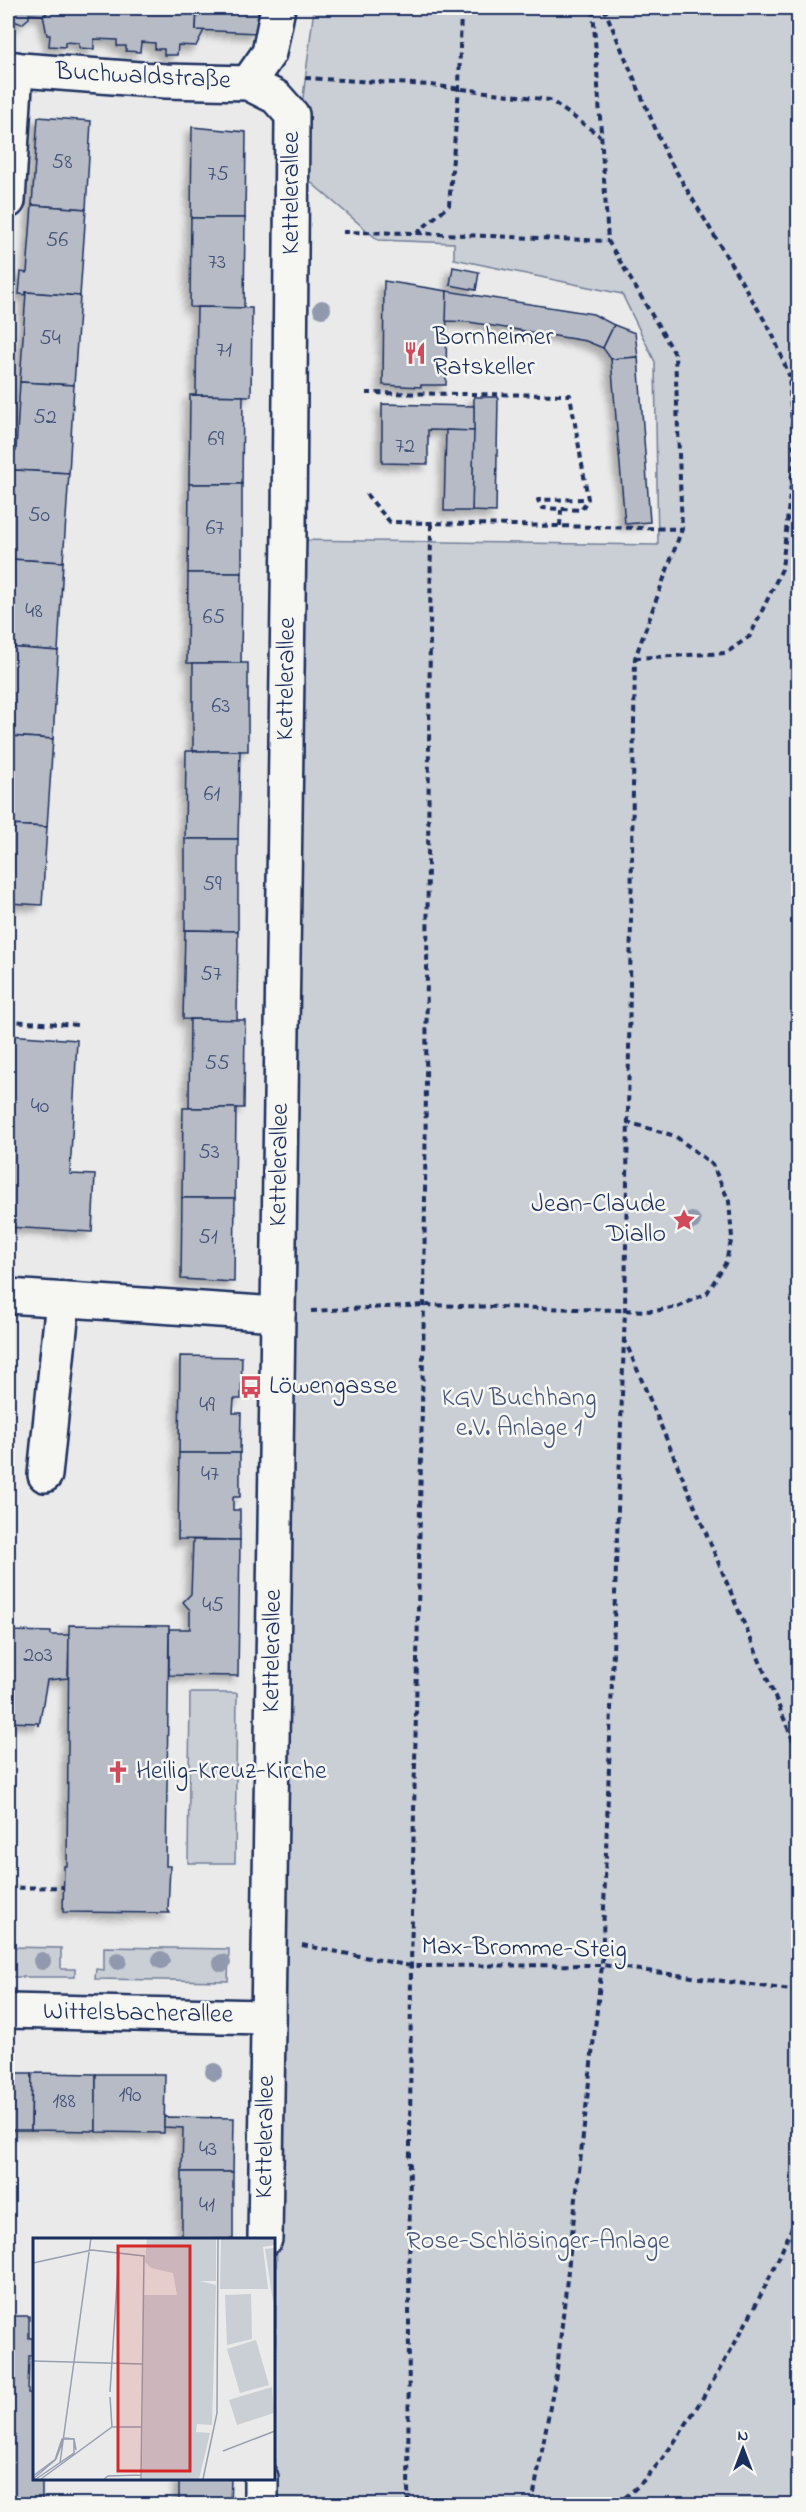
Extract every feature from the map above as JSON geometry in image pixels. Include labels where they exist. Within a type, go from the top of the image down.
[{"type":"street","points":[[262,90],[278,8]]},
{"type":"street","points":[[8,201],[12,69]]},
{"type":"street","name":"Buchwaldstraße","points":[[12,69],[262,90]]},
{"type":"street","name":"Kettelerallee","points":[[262,90],[292,115],[265,2238]]},
{"type":"street","points":[[8,1296],[278,1314]]},
{"type":"street","points":[[45,1475],[63,1300]]},
{"type":"street","name":"Wittelsbacherallee","points":[[8,2011],[268,2017]]},
{"type":"street","points":[[261,2479],[261,2505]]},
{"type":"path","points":[[417,233],[449,205],[459,88],[461,8]]},
{"type":"path","points":[[532,2505],[557,2369],[602,1965],[625,1310],[635,658],[682,529],[675,354],[608,241],[593,8]]},
{"type":"path","points":[[604,8],[667,156],[772,333],[789,375],[794,456],[782,569],[750,636],[726,652],[635,658]]},
{"type":"path","points":[[305,78],[459,88],[550,100],[600,137]]},
{"type":"path","points":[[343,232],[608,241]]},
{"type":"path","points":[[789,375],[798,379]]},
{"type":"path","points":[[366,393],[570,395],[588,499],[582,510],[542,508],[538,500],[588,499]]},
{"type":"path","points":[[366,494],[390,522],[682,529]]},
{"type":"path","points":[[560,526],[561,510]]},
{"type":"path","points":[[408,2505],[411,1966],[424,1305],[431,523]]},
{"type":"path","points":[[8,1021],[78,1025]]},
{"type":"path","points":[[278,1314],[424,1305],[654,1311],[678,1307],[707,1293],[725,1264],[732,1238],[729,1200],[712,1164],[675,1136],[627,1122]]},
{"type":"path","points":[[623,1337],[798,1752]]},
{"type":"path","points":[[8,1888],[63,1887]]},
{"type":"path","name":"Max-Bromme-Steig","points":[[293,1944],[411,1966],[602,1965],[798,1991]]},
{"type":"path","points":[[616,2505],[634,2492],[648,2475],[691,2416],[732,2350],[789,2238],[798,2212]]},
{"type":"green space","name":"Rose-Schlösinger-Anlage","points":[[314,8],[798,8],[798,2504],[274,2504],[294,540],[658,545],[655,362],[622,294],[454,259],[454,243],[378,240],[300,173],[300,122]]},
{"type":"green space","points":[[190,1693],[237,1693],[235,1863],[188,1863]]},
{"type":"green space","points":[[8,1947],[61,1948],[61,1969],[75,1969],[75,1977],[8,1977]]},
{"type":"green space","points":[[104,1947],[229,1949],[228,1981],[95,1979],[96,1969],[104,1970]]},
{"type":"building","points":[[8,8],[47,8],[46,15],[29,14],[29,18],[22,24],[8,19]]},
{"type":"building","points":[[47,8],[197,9],[196,30],[204,30],[196,46],[178,45],[177,55],[164,55],[164,49],[155,49],[155,43],[141,42],[140,52],[126,51],[126,46],[117,46],[117,40],[94,39],[94,49],[79,48],[79,43],[65,42],[65,47],[49,46],[50,35],[47,35],[43,15],[46,15]]},
{"type":"building","points":[[197,8],[261,8],[260,12],[258,11],[257,33],[196,30]]},
{"type":"building","points":[[38,117],[91,121],[86,209],[32,205]]},
{"type":"building","points":[[192,127],[246,132],[245,218],[191,218]]},
{"type":"building","points":[[32,205],[86,209],[80,296],[26,292],[26,295],[19,294],[21,272],[27,273]]},
{"type":"building","points":[[191,218],[245,218],[244,308],[190,307]]},
{"type":"building","points":[[453,267],[479,272],[476,290],[450,285]]},
{"type":"building","name":"Bornheimer Ratskeller","points":[[384,281],[447,291],[446,385],[421,385],[421,387],[383,385]]},
{"type":"building","points":[[447,291],[593,314],[614,325],[603,348],[586,341],[469,322],[446,321]]},
{"type":"building","points":[[26,292],[80,296],[74,385],[20,382]]},
{"type":"building","points":[[197,307],[252,308],[251,396],[196,395]]},
{"type":"building","points":[[614,325],[635,333],[638,357],[611,359],[603,348]]},
{"type":"building","points":[[638,357],[650,522],[625,524],[611,359]]},
{"type":"building","points":[[20,382],[74,385],[69,473],[14,470],[9,472],[10,451],[16,451]]},
{"type":"building","points":[[190,395],[243,396],[242,484],[189,484]]},
{"type":"building","points":[[474,397],[498,397],[496,512],[472,511]]},
{"type":"building","points":[[382,404],[474,406],[474,431],[428,430],[428,464],[382,463]]},
{"type":"building","points":[[446,430],[474,431],[472,511],[444,511]]},
{"type":"building","points":[[14,470],[69,473],[63,562],[9,559]]},
{"type":"building","points":[[189,484],[242,484],[242,573],[188,573]]},
{"type":"building","points":[[9,559],[63,562],[58,651],[8,647]]},
{"type":"building","points":[[188,573],[242,573],[241,663],[187,663]]},
{"type":"building","points":[[8,647],[58,651],[53,739],[8,736]]},
{"type":"building","points":[[193,663],[248,663],[248,751],[193,751]]},
{"type":"building","points":[[8,736],[53,739],[47,827],[8,825]]},
{"type":"building","points":[[186,751],[240,751],[238,839],[185,839]]},
{"type":"building","points":[[8,825],[47,827],[42,905],[8,903]]},
{"type":"building","points":[[185,839],[238,839],[238,931],[185,930]]},
{"type":"building","points":[[185,930],[238,931],[237,1020],[183,1019]]},
{"type":"building","points":[[190,1019],[245,1020],[244,1108],[189,1108]]},
{"type":"building","points":[[8,1035],[77,1040],[70,1174],[95,1175],[92,1232],[8,1227]]},
{"type":"building","points":[[183,1108],[236,1108],[235,1198],[182,1198]]},
{"type":"building","points":[[182,1198],[235,1198],[234,1282],[181,1279]]},
{"type":"building","points":[[180,1356],[242,1357],[241,1399],[234,1399],[233,1413],[241,1413],[240,1453],[179,1453]]},
{"type":"building","points":[[179,1453],[240,1453],[240,1497],[233,1497],[233,1510],[240,1510],[240,1540],[178,1539]]},
{"type":"building","points":[[193,1540],[240,1540],[238,1676],[169,1675],[169,1629],[190,1629],[190,1610],[183,1602],[191,1594]]},
{"type":"building","points":[[8,1615],[13,1616],[13,1631],[69,1635],[68,1678],[47,1680],[39,1726],[38,1723],[8,1722]]},
{"type":"building","name":"Heilig-Kreuz-Kirche","points":[[69,1625],[169,1626],[166,1866],[170,1866],[168,1910],[170,1913],[63,1912],[64,1866],[67,1866]]},
{"type":"building","points":[[8,2073],[32,2073],[31,2130],[8,2130]]},
{"type":"building","points":[[32,2073],[96,2074],[96,2131],[31,2130]]},
{"type":"building","points":[[96,2074],[165,2074],[164,2133],[96,2132]]},
{"type":"building","points":[[164,2117],[234,2118],[233,2172],[182,2172],[183,2128],[164,2127]]},
{"type":"building","points":[[182,2172],[233,2172],[233,2238],[182,2238]]},
{"type":"building","points":[[8,2316],[29,2316],[29,2338],[33,2338],[33,2356],[29,2356],[28,2393],[32,2393],[33,2479],[42,2479],[42,2504],[8,2504]]},
{"type":"building","points":[[179,2479],[231,2479],[230,2504],[179,2504]]},
{"type":"place","name":"Bornheimer Ratskeller","points":[[415,353]]},
{"type":"place","name":"Jean-Claude Diallo","points":[[684,1220]]},
{"type":"place","name":"Löwengasse","points":[[251,1387]]},
{"type":"place","name":"Heilig-Kreuz-Kirche","points":[[118,1772]]},
{"type":"park label","name":"KGV Buchhang e.V. Anlage 1","points":[[519,1414]]}]
